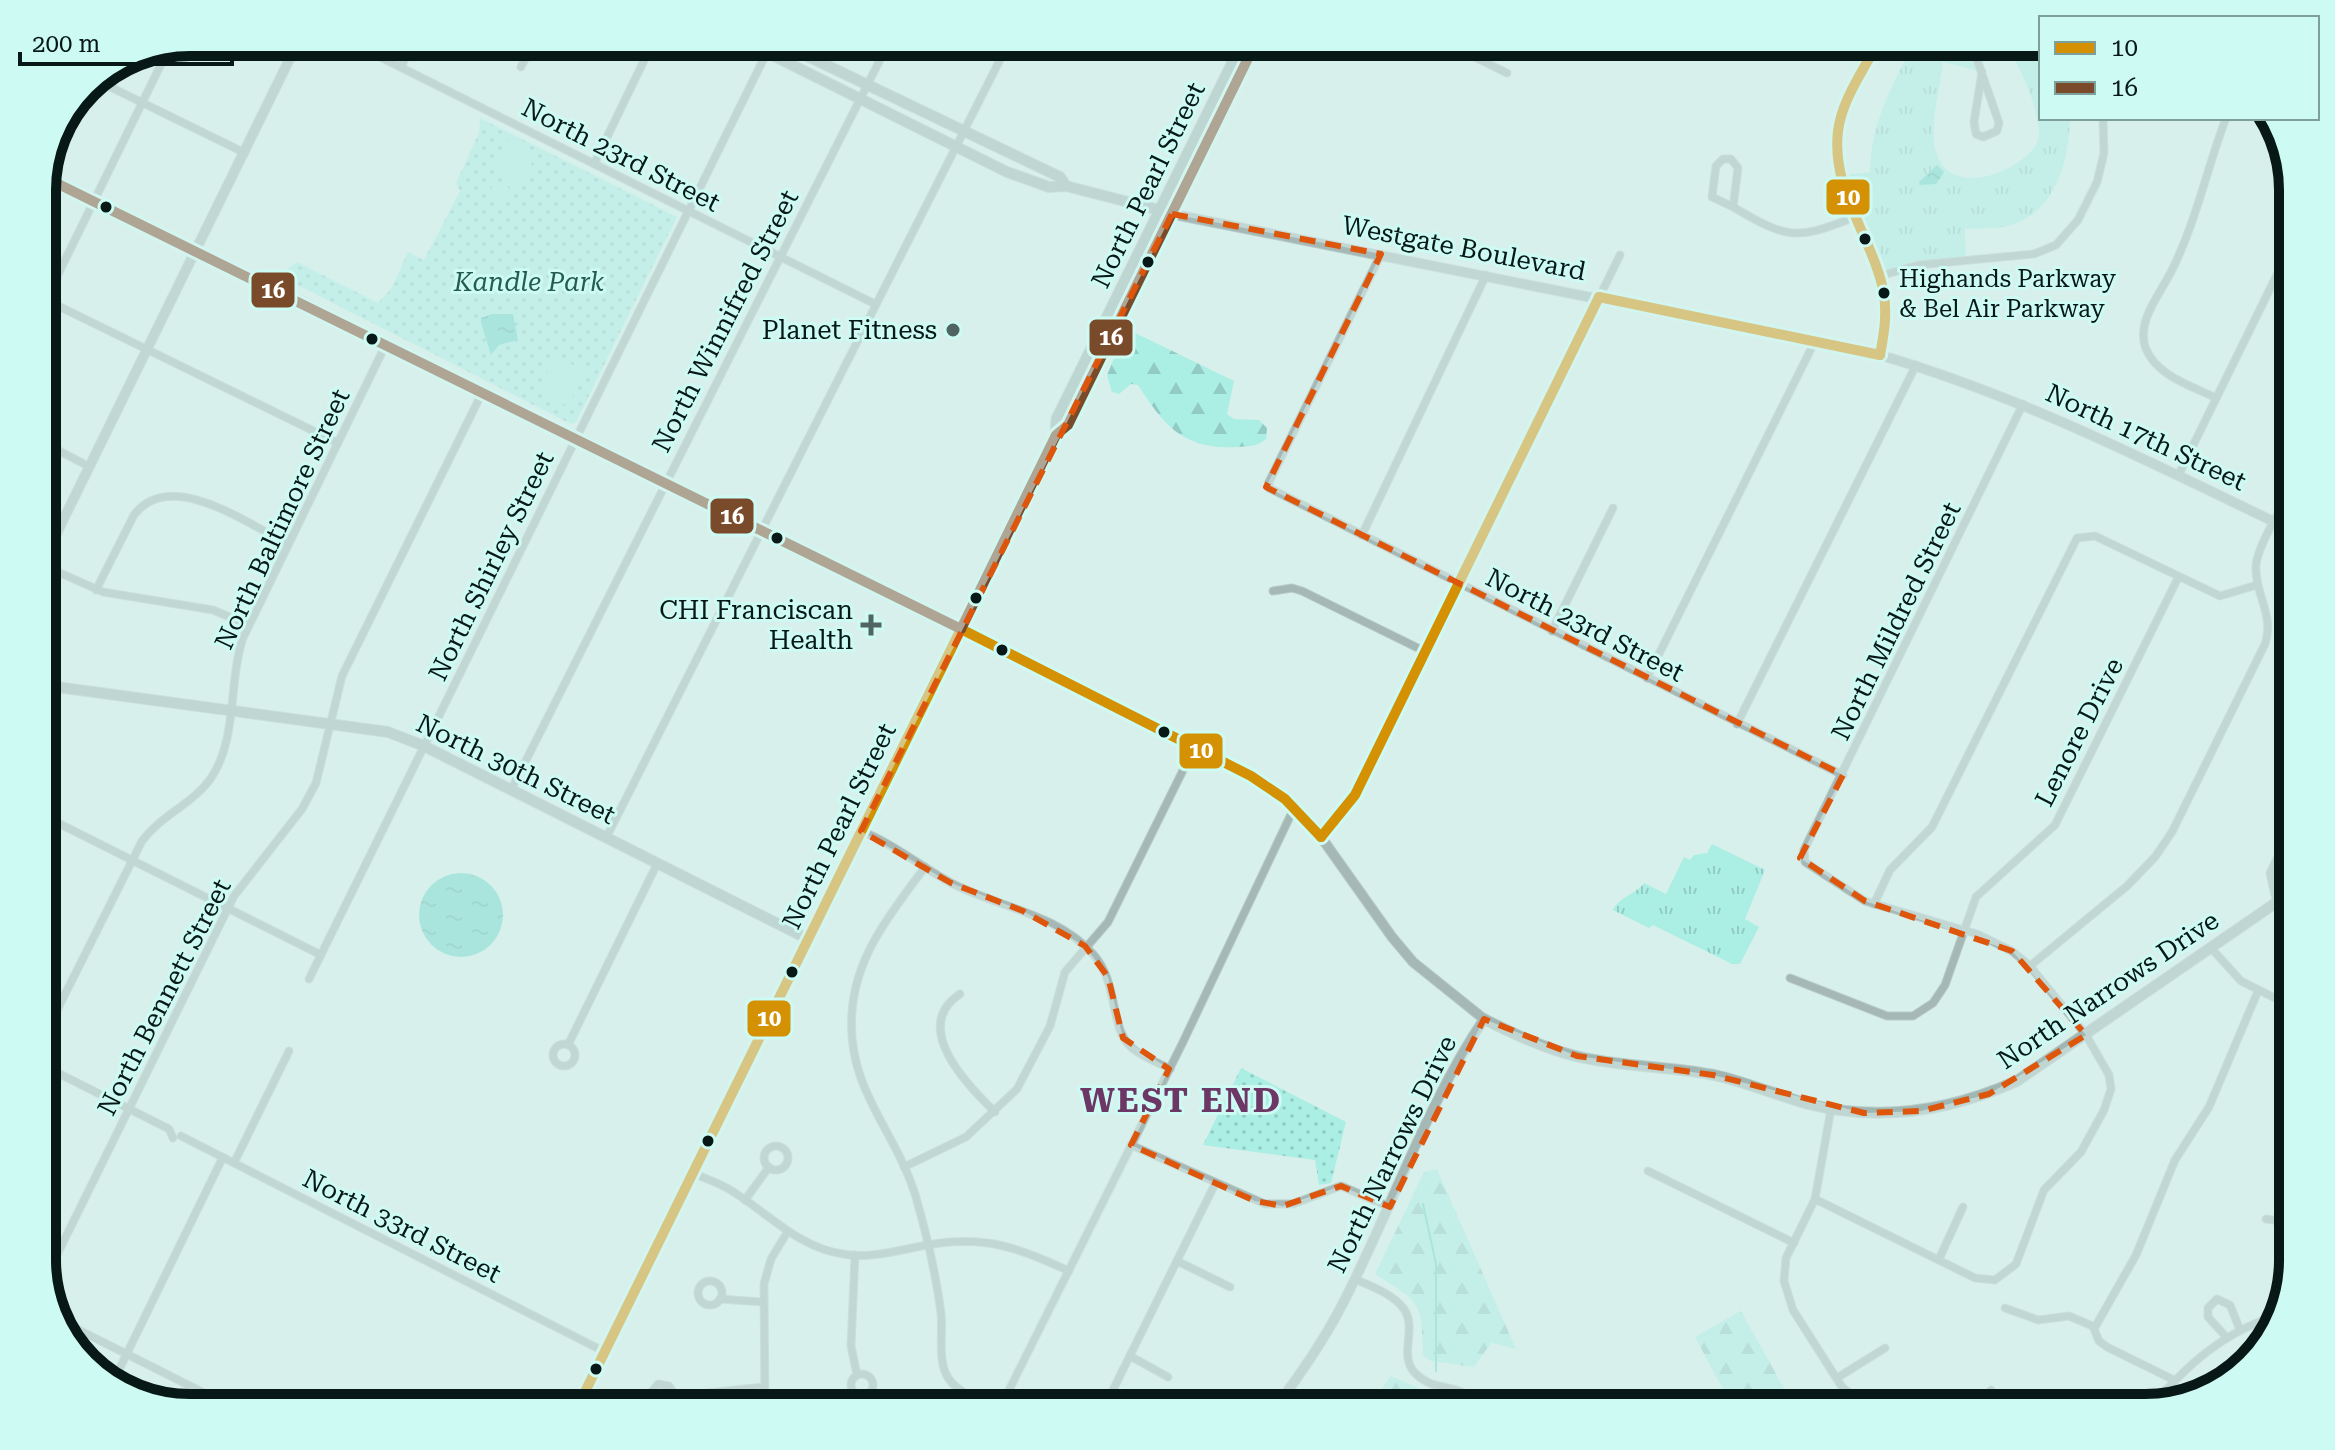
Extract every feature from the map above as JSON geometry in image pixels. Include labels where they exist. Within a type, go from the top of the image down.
[{"type":"main road","points":[[788,56],[859,100],[955,149],[1049,187],[1066,186],[1166,212]]},
{"type":"main road","points":[[796,56],[867,85],[1060,177],[1066,186]]},
{"type":"main road","name":"North Pearl Street","points":[[1166,212],[1237,56]]},
{"type":"main road","name":"North Pearl Street","points":[[584,1394],[1056,435],[1057,419],[1249,56]]},
{"type":"main road","name":"North 30th Street","points":[[56,687],[388,732],[424,746],[808,939]]},
{"type":"main road","name":"North Narrows Drive","points":[[1484,1019],[1515,1035],[1577,1056],[1713,1075],[1831,1109],[1898,1113],[1965,1101],[2017,1081],[2279,898]]},
{"type":"street","points":[[56,536],[291,56]]},
{"type":"street","name":"North 23rd Street","points":[[379,56],[875,304]]},
{"type":"street","points":[[401,67],[406,56]]},
{"type":"street","points":[[521,67],[527,56]]},
{"type":"street","points":[[594,164],[646,56]]},
{"type":"street","name":"North Shirley Street","points":[[309,979],[767,56]]},
{"type":"street","name":"North Winnifred Street","points":[[511,790],[882,56]]},
{"type":"street","points":[[606,838],[1002,56]]},
{"type":"street","points":[[1472,56],[1507,73]]},
{"type":"street","points":[[1872,56],[1838,129],[1836,176],[1877,277],[1886,319],[1880,355]]},
{"type":"street","points":[[1976,56],[1982,72],[1999,126],[1982,137],[1975,131],[1974,122],[1982,72]]},
{"type":"street","points":[[56,276],[163,59]]},
{"type":"street","points":[[107,85],[245,153]]},
{"type":"street","points":[[1877,277],[1918,265],[2034,254],[2056,245],[2078,220],[2097,182],[2104,153],[2103,120]]},
{"type":"street","points":[[2216,398],[2174,377],[2155,362],[2147,351],[2143,330],[2183,246],[2225,120]]},
{"type":"street","points":[[1733,207],[1738,168],[1736,162],[1723,159],[1716,166],[1712,197],[1781,232],[1798,236],[1852,218]]},
{"type":"street","points":[[56,183],[483,391],[664,485],[961,629],[1251,776],[1294,808],[1321,837],[1406,954],[1448,993],[1484,1019]]},
{"type":"street","name":"Westgate Boulevard","points":[[1166,212],[1880,355],[2024,403]]},
{"type":"street","name":"North 23rd Street","points":[[1381,254],[1268,485],[1271,490],[1843,775]]},
{"type":"street","points":[[1321,837],[1355,795],[1620,255]]},
{"type":"street","points":[[2179,474],[2279,270]]},
{"type":"street","points":[[1362,535],[1486,275]]},
{"type":"street","points":[[56,307],[338,443]]},
{"type":"street","points":[[1647,678],[1815,341]]},
{"type":"street","name":"North Baltimore Street","points":[[56,1012],[150,829],[202,790],[214,773],[224,750],[238,653],[249,625],[386,344]]},
{"type":"street","points":[[1737,724],[1916,365]]},
{"type":"street","name":"North Bennett Street","points":[[56,1257],[228,908],[245,879],[309,797],[324,761],[342,676],[483,391]]},
{"type":"street","name":"North 17th Street","points":[[2024,403],[2279,524]]},
{"type":"street","name":"North Mildred Street","points":[[1874,904],[1805,862],[1804,850],[2024,403]]},
{"type":"street","points":[[56,449],[90,467]]},
{"type":"street","points":[[96,590],[134,515],[148,501],[160,497],[193,498],[288,544]]},
{"type":"street","points":[[1552,631],[1613,508]]},
{"type":"street","points":[[2030,966],[2143,872],[2172,832],[2265,644],[2268,616],[2257,585],[2256,562],[2279,514]]},
{"type":"street","points":[[1815,1199],[1983,1280],[2001,1278],[2016,1264],[2044,1190],[2081,1152],[2108,1102],[2111,1089],[2109,1075],[2086,1035],[2030,966],[2012,951],[1962,931],[1874,904],[1890,870],[1932,827],[2073,544],[2084,535],[2095,536],[2220,596],[2257,585]]},
{"type":"street","points":[[56,571],[96,590],[213,610],[249,625]]},
{"type":"street","name":"Lenore Drive","points":[[1790,978],[1887,1016],[1913,1016],[1924,1011],[1942,991],[1976,897],[2055,825],[2178,578]]},
{"type":"street","points":[[1273,591],[1292,588],[1302,591],[1426,652]]},
{"type":"street","points":[[904,1167],[954,1144],[995,1112],[1028,1072],[1050,1026],[1061,980],[1085,946],[1108,922],[1195,746]]},
{"type":"street","points":[[1005,1394],[1170,1069],[1294,808]]},
{"type":"street","points":[[56,822],[321,955]]},
{"type":"street","points":[[861,831],[899,849],[960,887],[1051,924],[1085,946],[1108,977],[1123,1038],[1133,1049],[1170,1069]]},
{"type":"street","points":[[2276,900],[2270,873],[2279,854]]},
{"type":"street","points":[[568,1045],[657,864]]},
{"type":"street","points":[[925,867],[875,936],[860,969],[852,1012],[854,1057],[861,1086],[904,1167],[927,1245],[939,1301],[946,1375],[960,1390],[968,1394]]},
{"type":"street","points":[[2211,948],[2235,977],[2279,1001]]},
{"type":"street","points":[[2095,1331],[2136,1255],[2167,1176],[2209,1107],[2258,991]]},
{"type":"street","points":[[960,994],[944,1011],[946,1048],[961,1077],[995,1112]]},
{"type":"street","name":"North Narrows Drive","points":[[1285,1394],[1317,1349],[1355,1279],[1454,1067],[1484,1019]]},
{"type":"street","points":[[234,1163],[289,1051]]},
{"type":"street","name":"North 33rd Street","points":[[56,1072],[169,1129],[177,1137],[223,1157],[605,1352]]},
{"type":"street","points":[[1831,1109],[1815,1199],[1784,1267],[1789,1302],[1837,1378],[1852,1394]]},
{"type":"street","points":[[1131,1145],[1215,1184],[1274,1206],[1293,1204],[1341,1186],[1390,1207]]},
{"type":"street","points":[[118,1372],[223,1157]]},
{"type":"street","points":[[745,1200],[769,1167]]},
{"type":"street","points":[[1648,1171],[1794,1243]]},
{"type":"street","points":[[693,1173],[745,1200],[788,1231],[830,1252],[855,1255],[968,1241],[998,1243],[1069,1271]]},
{"type":"street","points":[[1111,1394],[1215,1184]]},
{"type":"street","points":[[1939,1259],[1963,1207]]},
{"type":"street","points":[[2266,1219],[2279,1221]]},
{"type":"street","points":[[764,1394],[762,1302],[767,1272],[788,1231]]},
{"type":"street","points":[[855,1255],[851,1346],[857,1375]]},
{"type":"street","points":[[1177,1261],[1230,1287]]},
{"type":"street","points":[[1355,1279],[1390,1297],[1404,1309],[1409,1323],[1406,1354],[1413,1372],[1425,1381],[1460,1389],[1466,1394]]},
{"type":"street","points":[[720,1299],[762,1302]]},
{"type":"street","points":[[2227,1338],[2208,1317],[2208,1308],[2217,1299],[2230,1305],[2240,1330]]},
{"type":"street","points":[[2005,1308],[2038,1320],[2069,1316],[2095,1331],[2107,1347],[2174,1380]]},
{"type":"street","points":[[2163,1393],[2174,1380],[2227,1338],[2264,1321]]},
{"type":"street","points":[[74,1328],[206,1394]]},
{"type":"street","points":[[1837,1378],[1885,1348]]},
{"type":"street","points":[[1130,1356],[1168,1377]]},
{"type":"street","points":[[650,1394],[658,1384],[669,1386],[673,1394]]},
{"type":"street","points":[[710,1394],[721,1390],[764,1387]]},
{"type":"street","points":[[1987,1394],[1991,1390]]},
{"type":"highlighted area","points":[[1172,214],[1381,254],[1266,487],[1843,775],[1800,858],[1865,901],[2012,951],[2086,1035],[1989,1094],[1921,1111],[1864,1113],[1713,1075],[1577,1056],[1484,1019],[1390,1207],[1341,1186],[1283,1206],[1255,1201],[1131,1145],[1169,1069],[1123,1038],[1108,977],[1085,946],[1023,911],[951,883],[861,831]]},
{"type":"green space","points":[[1907,56],[1977,56],[1982,72],[1943,62],[1935,111],[1934,141],[1941,162],[1954,174],[1971,178],[1990,175],[2024,158],[2035,146],[2039,134],[2038,122],[2027,86],[2013,56],[2039,56],[2039,120],[2070,120],[2062,169],[2047,200],[2021,221],[2003,227],[1965,229],[1966,260],[1918,265],[1877,277],[1836,176],[1870,172],[1878,121]]},
{"type":"green space","name":"Kandle Park","points":[[480,118],[677,217],[576,422],[571,424],[278,275],[297,262],[378,303],[391,289],[408,252],[424,260],[460,191],[456,183],[479,133]]},
{"type":"green space","points":[[508,138],[537,153],[521,184],[492,169]]},
{"type":"green space","points":[[500,183],[507,186],[510,193],[507,200],[500,203],[493,200],[490,193],[493,186]]},
{"type":"green space","points":[[1127,329],[1234,381],[1227,414],[1234,419],[1259,420],[1267,428],[1266,439],[1249,446],[1219,447],[1189,440],[1167,423],[1138,385],[1131,384],[1119,394],[1112,392],[1107,375]]},
{"type":"green space","points":[[555,356],[586,371],[568,406],[538,390]]},
{"type":"green space","points":[[1712,844],[1765,870],[1745,919],[1759,927],[1740,964],[1732,964],[1653,925],[1649,928],[1613,910],[1644,883],[1666,894],[1684,857],[1690,860],[1694,855],[1707,853]]},
{"type":"green space","points":[[1241,1068],[1346,1122],[1331,1183],[1319,1185],[1315,1160],[1203,1145]]},
{"type":"green space","points":[[1437,1169],[1516,1349],[1491,1343],[1474,1367],[1431,1361],[1423,1355],[1421,1323],[1416,1305],[1375,1274],[1424,1172]]},
{"type":"green space","points":[[1741,1311],[1787,1394],[1726,1394],[1695,1337]]},
{"type":"green space","points":[[1391,1376],[1431,1394],[1378,1394]]},
{"type":"water","points":[[1937,165],[1944,172],[1936,184],[1920,185],[1919,182]]},
{"type":"water","points":[[492,314],[513,314],[518,340],[499,345],[491,355],[481,318]]},
{"type":"water","points":[[461,873],[477,876],[491,885],[500,899],[503,915],[500,931],[491,945],[477,954],[461,957],[445,954],[431,945],[422,931],[419,915],[422,899],[431,885],[445,876]]},
{"type":"waterway","points":[[1423,1204],[1436,1264],[1436,1371]]},
{"type":"transit line","name":"16","points":[[961,629],[1056,435],[1068,425],[1249,56]]},
{"type":"transit line","name":"10","points":[[1870,56],[1840,119],[1838,153],[1847,194],[1879,273],[1884,294],[1885,325],[1880,355]]},
{"type":"transit line","name":"16","points":[[56,183],[961,629]]},
{"type":"transit line","name":"10","points":[[1599,297],[1880,355]]},
{"type":"transit line","name":"10","points":[[1321,837],[1355,795],[1599,297]]},
{"type":"transit line","name":"10","points":[[961,629],[1251,776],[1285,799],[1321,837]]},
{"type":"transit line","name":"10","points":[[584,1394],[961,629]]},
{"type":"place","name":"Highands Parkway & Bel Air Parkway","points":[[1884,293]]},
{"type":"place","name":"Planet Fitness","points":[[953,330]]},
{"type":"place","name":"CHI Franciscan Health","points":[[871,625]]},
{"type":"district","name":"WEST END","points":[[1181,1100]]}]
